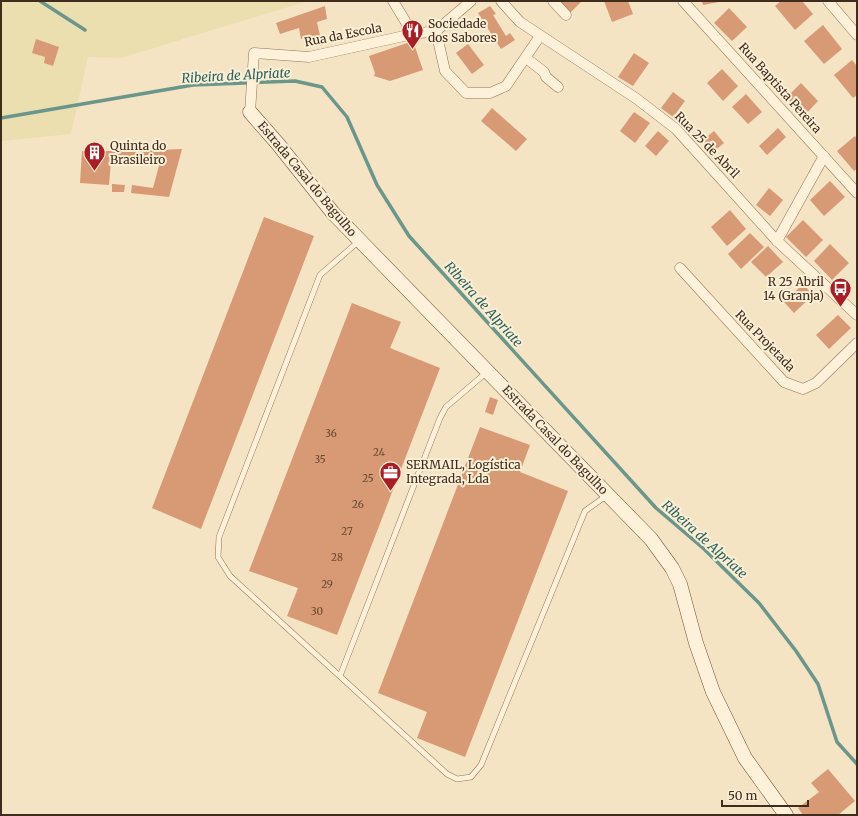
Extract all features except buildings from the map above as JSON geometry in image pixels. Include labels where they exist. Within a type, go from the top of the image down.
[{"type":"street","points":[[393,1],[413,34]]},
{"type":"street","points":[[471,1],[436,31],[445,71],[466,93],[490,93],[506,86],[540,36]]},
{"type":"street","name":"Rua 25 de Abril","points":[[501,1],[520,22],[637,99],[676,130],[777,241],[857,315]]},
{"type":"street","points":[[553,1],[566,15]]},
{"type":"street","name":"Rua Baptista Pereira","points":[[683,1],[857,193]]},
{"type":"street","points":[[828,1],[857,35]]},
{"type":"street","name":"Rua da Escola","points":[[250,112],[254,52],[309,57],[413,34],[436,31]]},
{"type":"street","points":[[526,58],[544,72],[546,77],[558,87]]},
{"type":"street","name":"Estrada Casal do Bagulho","points":[[250,112],[278,144],[324,202],[651,539],[672,568],[680,584],[696,643],[713,692],[745,758],[786,815]]},
{"type":"street","points":[[777,241],[824,156]]},
{"type":"street","name":"Rua Projetada","points":[[680,268],[784,382],[804,389],[816,383],[857,343]]},
{"type":"lane","points":[[360,240],[320,275],[219,537],[218,557],[230,576],[447,774],[457,779],[471,776],[481,765],[585,511],[608,495]]},
{"type":"lane","points":[[340,676],[440,418],[446,408],[488,371]]},
{"type":"shaded area","points":[[1,1],[308,1],[121,58],[88,57],[71,134],[1,141]]},
{"type":"waterway","points":[[40,1],[85,30]]},
{"type":"waterway","name":"Ribeira de Alpriate","points":[[1,118],[193,85],[295,81],[322,87],[347,117],[377,185],[409,236],[656,508],[704,549],[759,603],[796,651],[818,684],[837,742],[857,764]]},
{"type":"place","name":"Sociedade dos Sabores","points":[[413,50]]},
{"type":"place","name":"Quinta do Brasileiro","points":[[95,172]]},
{"type":"place","name":"R 25 Abril 14 (Granja)","points":[[840,308]]},
{"type":"place","name":"SERMAIL, Logística Integrada, Lda","points":[[391,492]]}]
